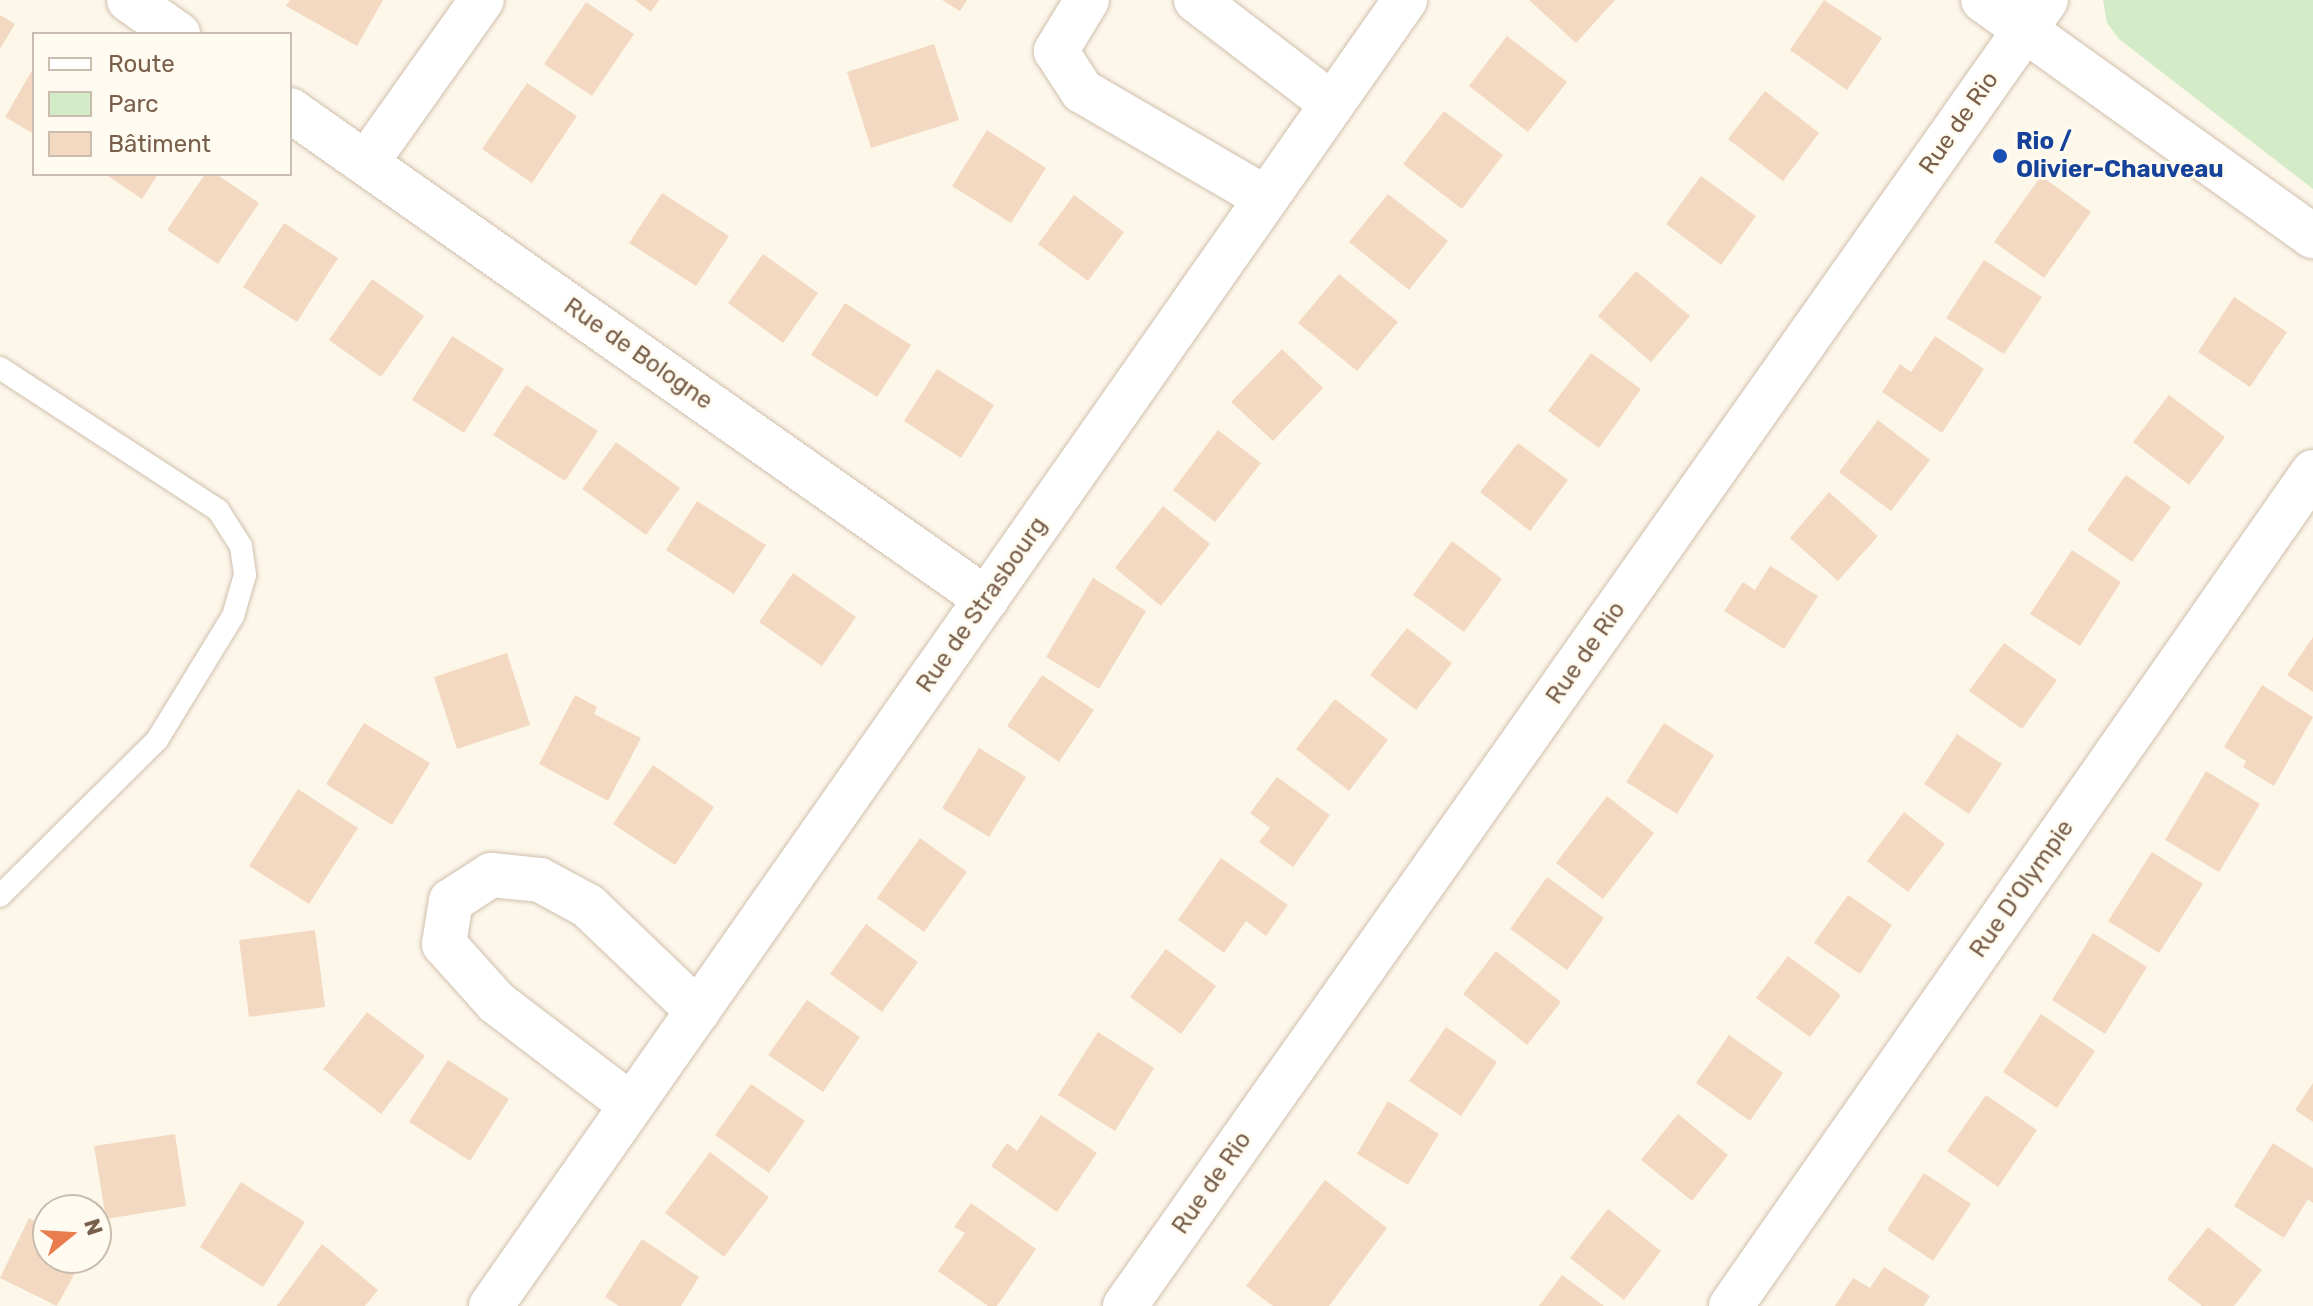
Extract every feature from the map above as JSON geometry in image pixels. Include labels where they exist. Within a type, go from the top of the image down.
[{"type":"street","points":[[129,0],[175,32]]},
{"type":"street","points":[[366,163],[482,0]]},
{"type":"street","points":[[1087,0],[1056,51],[1082,91],[1266,198]]},
{"type":"street","points":[[1196,0],[1332,104]]},
{"type":"street","name":"Rue de Strasbourg","points":[[491,1306],[1405,0]]},
{"type":"street","points":[[1983,0],[2035,15],[2313,236]]},
{"type":"street","name":"Rue de Rio","points":[[1125,1306],[2035,15]]},
{"type":"street","name":"Rue de Bologne","points":[[292,111],[986,599]]},
{"type":"street","name":"Rue D'Olympie","points":[[1731,1306],[2313,472]]},
{"type":"street","points":[[631,1105],[496,1002],[444,944],[451,901],[491,875],[540,880],[588,906],[698,1011]]},
{"type":"lane","points":[[0,368],[218,510],[241,546],[245,575],[233,616],[157,740],[0,896]]},
{"type":"green space","points":[[2103,0],[2313,0],[2313,189],[2119,39],[2107,23]]},
{"type":"building","points":[[290,0],[383,0],[357,46],[286,6]]},
{"type":"building","points":[[635,0],[659,0],[651,12]]},
{"type":"building","points":[[942,0],[967,0],[960,11]]},
{"type":"building","points":[[1529,0],[1615,0],[1576,43]]},
{"type":"building","points":[[1824,0],[1882,38],[1847,90],[1790,50]]},
{"type":"building","points":[[586,2],[634,34],[592,96],[544,64]]},
{"type":"building","points":[[0,15],[15,24],[0,49]]},
{"type":"building","points":[[1507,36],[1567,82],[1528,132],[1469,86]]},
{"type":"building","points":[[934,44],[959,120],[871,148],[847,72]]},
{"type":"building","points":[[32,70],[32,133],[5,117]]},
{"type":"building","points":[[527,83],[577,116],[532,183],[482,149]]},
{"type":"building","points":[[1765,91],[1819,133],[1783,181],[1728,139]]},
{"type":"building","points":[[1444,111],[1503,155],[1462,209],[1403,164]]},
{"type":"building","points":[[987,130],[1046,168],[1011,223],[952,186]]},
{"type":"building","points":[[108,176],[157,176],[142,199]]},
{"type":"building","points":[[204,176],[219,176],[259,203],[218,264],[167,230]]},
{"type":"building","points":[[1701,176],[1756,216],[1721,265],[1666,224]]},
{"type":"building","points":[[2041,176],[2091,212],[2044,278],[1994,242]]},
{"type":"building","points":[[662,193],[729,236],[696,286],[629,243]]},
{"type":"building","points":[[1388,194],[1448,241],[1409,290],[1349,242]]},
{"type":"building","points":[[1074,195],[1124,232],[1088,281],[1038,244]]},
{"type":"building","points":[[284,223],[338,258],[297,322],[243,287]]},
{"type":"building","points":[[763,254],[818,293],[783,343],[728,303]]},
{"type":"building","points":[[1984,260],[2042,297],[2004,354],[1946,318]]},
{"type":"building","points":[[1636,271],[1690,316],[1651,362],[1598,316]]},
{"type":"building","points":[[1339,274],[1398,322],[1357,371],[1298,323]]},
{"type":"building","points":[[372,279],[424,316],[381,377],[329,340]]},
{"type":"building","points":[[2234,297],[2287,332],[2250,387],[2198,352]]},
{"type":"building","points":[[845,303],[911,345],[877,397],[811,355]]},
{"type":"building","points":[[452,336],[504,369],[464,433],[412,400]]},
{"type":"building","points":[[1935,336],[1984,369],[1942,433],[1882,392],[1900,364],[1911,372]]},
{"type":"building","points":[[1282,349],[1323,388],[1273,441],[1231,402]]},
{"type":"building","points":[[1591,353],[1641,389],[1599,448],[1548,411]]},
{"type":"building","points":[[937,369],[994,405],[961,458],[904,421]]},
{"type":"building","points":[[526,385],[598,431],[565,481],[493,435]]},
{"type":"building","points":[[2169,395],[2225,437],[2189,485],[2133,442]]},
{"type":"building","points":[[1878,420],[1930,460],[1891,511],[1839,472]]},
{"type":"building","points":[[1218,430],[1261,463],[1215,522],[1173,490]]},
{"type":"building","points":[[616,442],[680,488],[646,535],[582,489]]},
{"type":"building","points":[[1518,443],[1568,480],[1530,531],[1480,492]]},
{"type":"building","points":[[2126,475],[2171,507],[2132,562],[2087,530]]},
{"type":"building","points":[[1829,492],[1878,536],[1838,581],[1790,538]]},
{"type":"building","points":[[697,501],[766,545],[734,594],[666,550]]},
{"type":"building","points":[[1163,506],[1210,544],[1161,606],[1115,568]]},
{"type":"building","points":[[1452,541],[1502,579],[1464,632],[1413,595]]},
{"type":"building","points":[[2072,550],[2121,582],[2080,646],[2030,614]]},
{"type":"building","points":[[1770,566],[1818,596],[1784,649],[1724,611],[1743,582],[1755,590]]},
{"type":"building","points":[[793,573],[856,617],[822,666],[759,622]]},
{"type":"building","points":[[1093,578],[1146,611],[1099,689],[1046,657]]},
{"type":"building","points":[[1407,628],[1452,663],[1416,710],[1370,675]]},
{"type":"building","points":[[2313,637],[2313,692],[2287,675]]},
{"type":"building","points":[[2004,643],[2057,680],[2022,729],[1969,691]]},
{"type":"building","points":[[507,653],[530,725],[457,749],[434,677]]},
{"type":"building","points":[[1042,675],[1094,710],[1059,762],[1007,726]]},
{"type":"building","points":[[2262,685],[2313,717],[2274,786],[2243,767],[2246,761],[2224,747]]},
{"type":"building","points":[[575,695],[597,707],[594,714],[641,738],[608,801],[539,764]]},
{"type":"building","points":[[1335,699],[1388,740],[1349,791],[1296,749]]},
{"type":"building","points":[[364,723],[430,763],[392,825],[326,784]]},
{"type":"building","points":[[1664,723],[1714,755],[1677,814],[1626,782]]},
{"type":"building","points":[[1957,734],[2002,764],[1969,814],[1924,784]]},
{"type":"building","points":[[979,748],[1026,777],[989,837],[942,808]]},
{"type":"building","points":[[653,765],[714,807],[675,865],[613,824]]},
{"type":"building","points":[[2206,771],[2260,804],[2219,872],[2165,840]]},
{"type":"building","points":[[1277,777],[1330,815],[1293,867],[1259,842],[1270,828],[1250,813]]},
{"type":"building","points":[[298,789],[358,828],[309,904],[249,866]]},
{"type":"building","points":[[1607,796],[1654,833],[1603,899],[1556,863]]},
{"type":"building","points":[[1904,812],[1945,844],[1908,892],[1867,861]]},
{"type":"building","points":[[920,838],[967,872],[924,932],[877,898]]},
{"type":"building","points":[[2152,852],[2203,884],[2159,953],[2108,921]]},
{"type":"building","points":[[1221,858],[1288,905],[1266,936],[1246,921],[1224,953],[1178,920]]},
{"type":"building","points":[[1547,877],[1604,918],[1567,970],[1510,929]]},
{"type":"building","points":[[1848,895],[1892,925],[1860,974],[1814,943]]},
{"type":"building","points":[[866,924],[918,962],[882,1012],[830,974]]},
{"type":"building","points":[[315,930],[325,1007],[249,1017],[239,940]]},
{"type":"building","points":[[2093,933],[2147,967],[2105,1034],[2052,1000]]},
{"type":"building","points":[[1166,949],[1216,986],[1181,1034],[1130,997]]},
{"type":"building","points":[[1496,951],[1561,1002],[1527,1045],[1463,994]]},
{"type":"building","points":[[1788,956],[1841,995],[1810,1037],[1756,998]]},
{"type":"building","points":[[807,1000],[860,1037],[823,1092],[768,1055]]},
{"type":"building","points":[[367,1012],[425,1056],[381,1114],[323,1069]]},
{"type":"building","points":[[2041,1014],[2095,1051],[2057,1108],[2003,1072]]},
{"type":"building","points":[[1446,1027],[1497,1062],[1461,1116],[1409,1081]]},
{"type":"building","points":[[1098,1032],[1154,1068],[1115,1131],[1058,1095]]},
{"type":"building","points":[[1729,1035],[1783,1073],[1750,1121],[1696,1083]]},
{"type":"building","points":[[448,1060],[509,1099],[470,1161],[409,1122]]},
{"type":"building","points":[[2313,1083],[2313,1122],[2295,1110]]},
{"type":"building","points":[[751,1084],[805,1121],[769,1173],[715,1135]]},
{"type":"building","points":[[1986,1095],[2037,1130],[1998,1187],[1947,1151]]},
{"type":"building","points":[[1388,1101],[1439,1134],[1408,1185],[1357,1154]]},
{"type":"building","points":[[1678,1114],[1728,1155],[1692,1201],[1641,1160]]},
{"type":"building","points":[[1041,1115],[1097,1153],[1057,1212],[991,1166],[1007,1143],[1017,1151]]},
{"type":"building","points":[[175,1134],[186,1206],[112,1218],[112,1194],[102,1194],[94,1146]]},
{"type":"building","points":[[2273,1143],[2313,1168],[2313,1203],[2308,1199],[2284,1238],[2234,1206]]},
{"type":"building","points":[[710,1152],[769,1197],[724,1257],[665,1213]]},
{"type":"building","points":[[1924,1173],[1971,1204],[1933,1261],[1887,1230]]},
{"type":"building","points":[[1325,1180],[1387,1228],[1329,1306],[1273,1306],[1246,1286]]},
{"type":"building","points":[[241,1182],[305,1222],[263,1287],[200,1247]]},
{"type":"building","points":[[971,1203],[1036,1249],[997,1306],[988,1306],[938,1271],[965,1233],[954,1227]]},
{"type":"building","points":[[1608,1209],[1661,1251],[1624,1300],[1570,1258]]},
{"type":"building","points":[[29,1218],[32,1220],[32,1274],[74,1274],[57,1306],[0,1278]]},
{"type":"building","points":[[2208,1227],[2262,1270],[2234,1306],[2202,1306],[2167,1279]]},
{"type":"building","points":[[642,1239],[699,1277],[681,1306],[619,1306],[605,1297]]},
{"type":"building","points":[[322,1244],[378,1290],[365,1306],[277,1306]]},
{"type":"building","points":[[1884,1267],[1930,1296],[1924,1306],[1835,1306],[1853,1278],[1870,1288]]},
{"type":"building","points":[[1562,1275],[1604,1306],[1539,1306]]},
{"type":"place","name":"Rio / Olivier-Chauveau","points":[[2000,156]]}]
